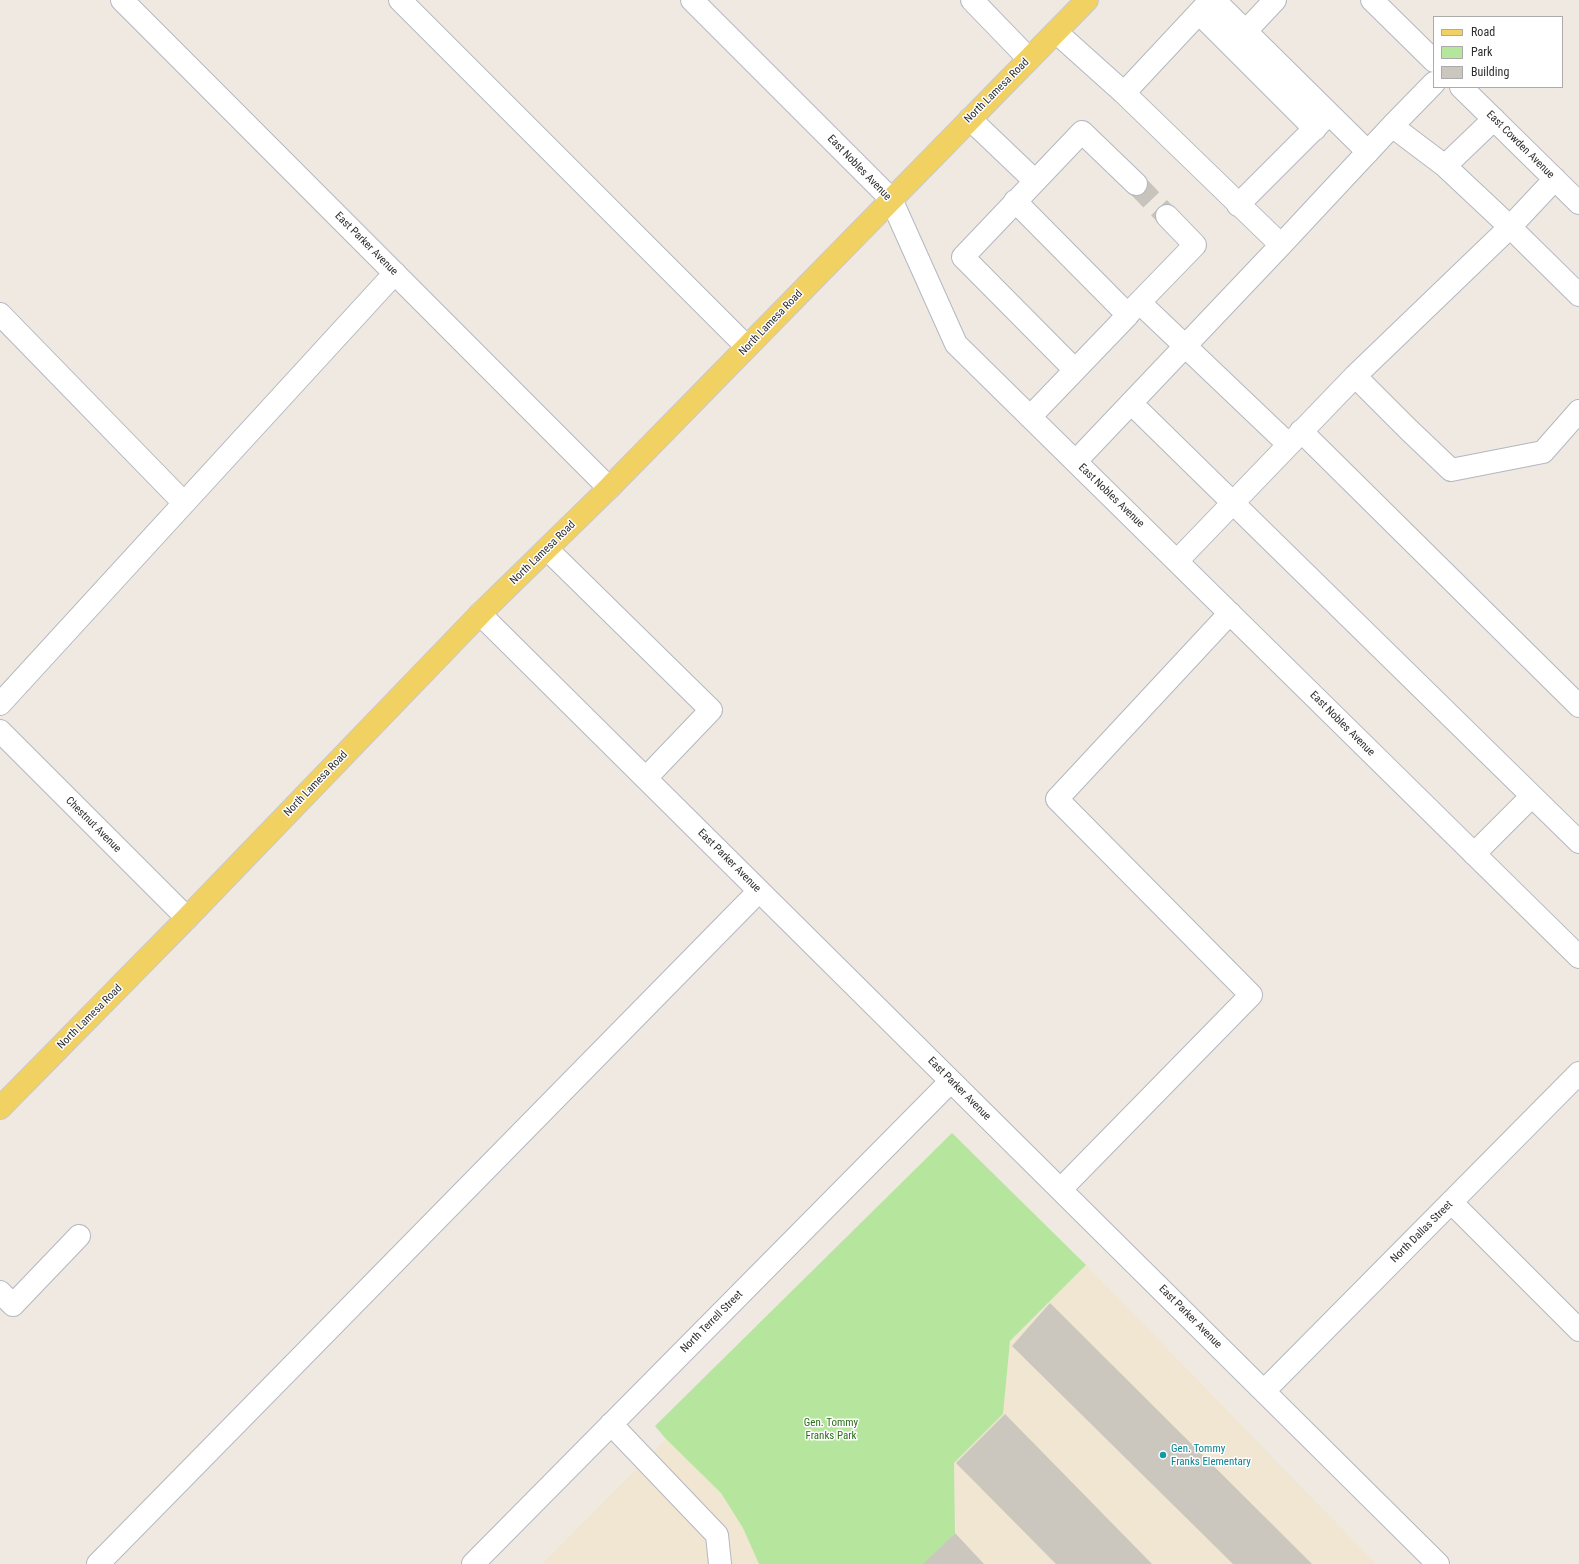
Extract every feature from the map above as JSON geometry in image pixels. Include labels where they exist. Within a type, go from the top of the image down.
[{"type":"main road","name":"North Lamesa Road","points":[[0,1108],[187,918],[480,614],[609,488],[1087,0]]},
{"type":"street","name":"East Parker Avenue","points":[[122,0],[609,488]]},
{"type":"street","points":[[400,0],[747,347]]},
{"type":"street","name":"East Nobles Avenue","points":[[692,0],[891,199],[956,344],[1579,957]]},
{"type":"street","points":[[972,0],[1029,59]]},
{"type":"street","points":[[1245,32],[1275,0]]},
{"type":"street","points":[[1372,0],[1433,60]]},
{"type":"street","points":[[1124,93],[1208,4]]},
{"type":"street","points":[[1208,4],[1245,32],[1322,121]]},
{"type":"street","points":[[1208,4],[1322,121],[1368,152]]},
{"type":"street","points":[[1056,32],[1124,93],[1281,245]]},
{"type":"street","points":[[1076,461],[1433,84]]},
{"type":"street","name":"East Cowden Avenue","points":[[1462,88],[1579,203]]},
{"type":"street","points":[[970,119],[1035,180]]},
{"type":"street","points":[[1445,166],[1494,119]]},
{"type":"street","points":[[1238,204],[1322,121]]},
{"type":"street","points":[[1392,126],[1445,166],[1579,295]]},
{"type":"street","points":[[1075,370],[963,257],[1082,132],[1136,184]]},
{"type":"street","points":[[1177,561],[1355,376],[1510,227],[1555,179]]},
{"type":"street","points":[[1015,201],[1134,309],[1184,346],[1294,438],[1579,706]]},
{"type":"street","points":[[1030,417],[1195,245],[1167,216]]},
{"type":"street","points":[[0,704],[395,273]]},
{"type":"street","points":[[0,314],[184,503]]},
{"type":"street","points":[[1355,376],[1451,470],[1543,452],[1579,410]]},
{"type":"street","points":[[1131,403],[1579,842]]},
{"type":"street","points":[[547,549],[711,710],[646,778]]},
{"type":"street","points":[[1060,1189],[1250,995],[1057,799],[1230,613]]},
{"type":"street","name":"East Parker Avenue","points":[[480,614],[950,1081],[1265,1390],[1438,1564]]},
{"type":"street","name":"Chestnut Avenue","points":[[0,731],[187,918]]},
{"type":"street","points":[[1474,854],[1532,796]]},
{"type":"street","points":[[98,1564],[759,891]]},
{"type":"street","name":"North Dallas Street","points":[[1265,1390],[1579,1073]]},
{"type":"street","name":"North Terrell Street","points":[[473,1564],[950,1081]]},
{"type":"street","points":[[1451,1202],[1579,1330]]},
{"type":"street","points":[[0,1292],[13,1305],[79,1236]]},
{"type":"street","points":[[611,1424],[717,1535],[720,1564]]},
{"type":"shaded area","points":[[1086,1265],[1376,1564],[925,1564],[956,1534],[954,1463],[1003,1414],[1010,1341]]},
{"type":"shaded area","points":[[666,1439],[721,1493],[743,1528],[759,1564],[542,1564]]},
{"type":"green space","name":"Gen. Tommy Franks Park","points":[[952,1133],[1086,1265],[1010,1341],[1003,1414],[954,1463],[955,1533],[924,1564],[759,1564],[743,1528],[721,1493],[666,1439],[655,1426]]},
{"type":"building","name":"Gen. Tommy Franks Elementary","points":[[1050,1303],[1312,1564],[1233,1564],[1012,1346]]},
{"type":"building","points":[[1005,1414],[1152,1564],[1056,1564],[956,1463]]},
{"type":"building","points":[[955,1533],[984,1564],[923,1564]]},
{"type":"tunnel","points":[[1136,184],[1167,216]]},
{"type":"place","name":"Gen. Tommy Franks Elementary","points":[[1163,1455]]}]
